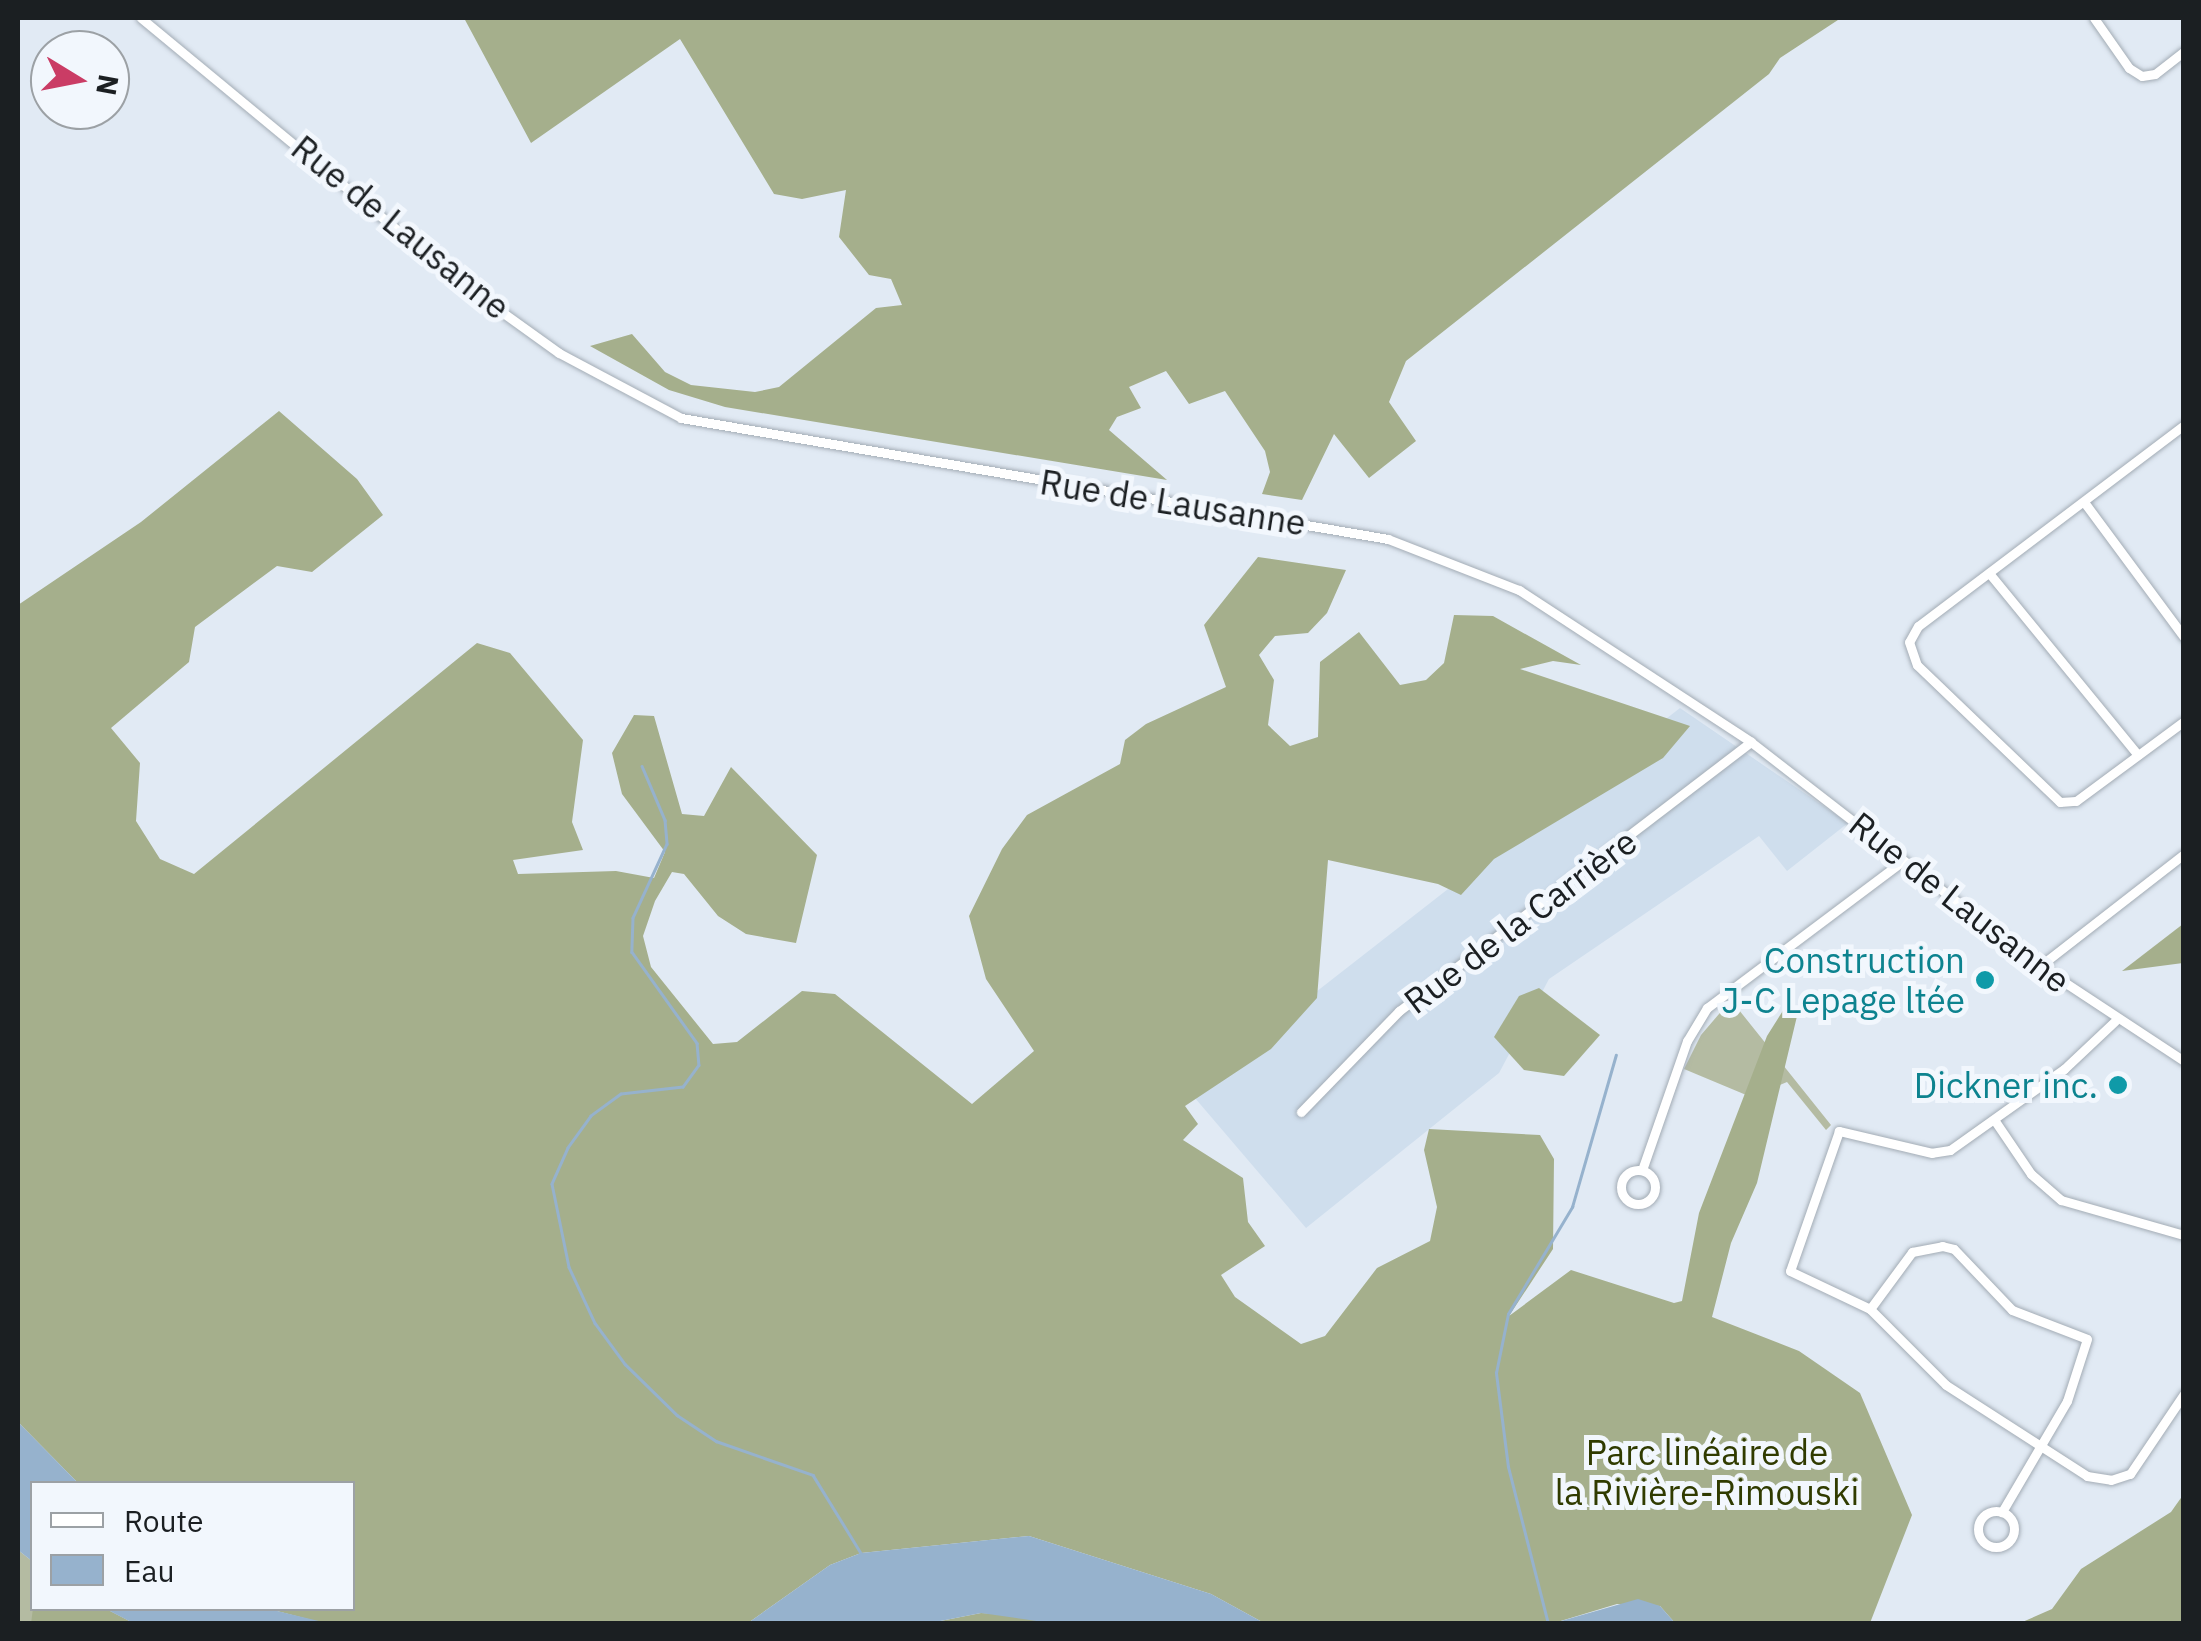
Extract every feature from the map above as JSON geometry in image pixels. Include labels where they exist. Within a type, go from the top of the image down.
[{"type":"street","name":"Rue de Lausanne","points":[[141,18],[463,284],[560,353],[681,418],[1388,539],[1519,590],[1750,742],[2040,966],[2116,1021],[2184,1061]]},
{"type":"street","points":[[2094,18],[2142,76],[2156,74],[2184,51]]},
{"type":"street","points":[[2184,425],[1910,635],[1917,664],[2060,802],[2076,801],[2184,721]]},
{"type":"street","points":[[2084,502],[2184,637]]},
{"type":"street","points":[[1989,573],[2138,754]]},
{"type":"street","name":"Rue de la Carrière","points":[[1301,1112],[1399,1011],[1750,742]]},
{"type":"street","points":[[2040,966],[2184,854]]},
{"type":"street","points":[[1642,1170],[1687,1041],[1707,1008],[1903,860]]},
{"type":"street","points":[[2116,1021],[1995,1121],[1950,1150],[1932,1153],[1855,1130],[1835,1138],[1790,1271],[1870,1309],[1946,1385],[2088,1476],[2121,1479],[2169,1423],[2184,1394]]},
{"type":"street","points":[[1995,1121],[2032,1174],[2061,1200],[2184,1235]]},
{"type":"street","points":[[1870,1309],[1912,1252],[1942,1246],[1954,1249],[2012,1310],[2083,1335],[2084,1366],[2041,1447],[2002,1512],[1980,1521],[1979,1533],[1990,1546],[2012,1537],[2012,1520],[2002,1512]]},
{"type":"shaded area","points":[[1680,708],[1848,823],[1787,871],[1759,836],[1549,979],[1499,1073],[1306,1228],[1189,1091]]},
{"type":"green space","points":[[464,18],[1841,18],[1780,58],[1769,74],[1406,361],[1389,402],[1416,441],[1369,478],[1334,434],[1302,500],[1262,494],[1270,472],[1265,451],[1225,391],[1189,404],[1166,371],[1129,387],[1141,408],[1117,417],[1109,430],[1167,480],[725,407],[669,390],[590,346],[632,334],[665,372],[691,385],[755,392],[779,387],[876,308],[902,305],[891,279],[869,275],[839,237],[846,190],[802,199],[774,194],[680,39],[531,143]]},
{"type":"green space","name":"Parc linéaire de la Rivière-Rimouski","points":[[279,411],[357,479],[383,515],[312,572],[277,566],[195,627],[189,662],[111,728],[140,763],[136,821],[160,859],[194,874],[477,643],[510,653],[583,740],[572,822],[583,850],[513,860],[518,874],[616,871],[654,878],[665,852],[622,794],[612,753],[634,715],[654,716],[682,814],[704,816],[731,767],[817,855],[796,943],[746,934],[718,916],[684,874],[672,872],[655,901],[643,936],[651,967],[713,1044],[737,1042],[802,991],[835,994],[972,1104],[1034,1051],[986,979],[969,916],[1002,849],[1027,815],[1120,764],[1125,740],[1146,724],[1226,687],[1204,625],[1258,557],[1346,570],[1327,613],[1308,633],[1275,636],[1259,655],[1274,680],[1268,725],[1290,746],[1318,737],[1320,662],[1359,632],[1400,685],[1426,680],[1444,663],[1454,615],[1493,616],[1581,665],[1553,661],[1520,669],[1690,726],[1663,758],[1494,859],[1461,895],[1438,884],[1328,860],[1317,998],[1271,1049],[1185,1106],[1198,1124],[1183,1140],[1243,1178],[1248,1222],[1265,1246],[1221,1275],[1235,1297],[1301,1344],[1325,1336],[1377,1268],[1430,1241],[1437,1207],[1424,1150],[1429,1129],[1540,1135],[1554,1159],[1553,1249],[1509,1316],[1571,1270],[1674,1303],[1682,1301],[1699,1213],[1767,1036],[1784,1009],[1798,1012],[1757,1183],[1731,1243],[1712,1317],[1799,1351],[1860,1393],[1912,1515],[1870,1623],[1675,1623],[1660,1606],[1617,1604],[1554,1623],[1264,1623],[1211,1594],[1029,1536],[861,1553],[830,1565],[748,1623],[327,1624],[277,1611],[355,1611],[355,1481],[76,1481],[18,1422],[18,605],[141,522]]},
{"type":"green space","points":[[2183,924],[2183,963],[2122,971]]},
{"type":"green space","points":[[1539,988],[1600,1035],[1564,1076],[1524,1070],[1494,1037],[1519,996]]},
{"type":"green space","points":[[1731,1000],[1831,1125],[1826,1130],[1787,1082],[1751,1097],[1684,1069],[1701,1035]]},
{"type":"green space","points":[[2183,1495],[2183,1623],[2020,1623],[2052,1609],[2081,1569],[2171,1512]]},
{"type":"green space","points":[[18,1550],[30,1559],[30,1611],[110,1611],[133,1623],[18,1623]]},
{"type":"green space","points":[[33,1611],[110,1611],[133,1623],[31,1624]]},
{"type":"green space","points":[[981,1613],[1027,1615],[1057,1623],[925,1624]]},
{"type":"water","points":[[18,1422],[76,1481],[30,1481],[30,1559],[18,1550]]},
{"type":"water","points":[[1029,1536],[1211,1594],[1264,1623],[1057,1624],[981,1613],[925,1624],[748,1623],[830,1565],[861,1553]]},
{"type":"water","points":[[1638,1599],[1660,1606],[1675,1623],[1554,1623]]},
{"type":"water","points":[[110,1611],[277,1611],[327,1623],[133,1623]]},
{"type":"waterway","points":[[642,766],[665,820],[667,844],[633,918],[632,952],[697,1043],[699,1065],[683,1087],[621,1094],[591,1116],[568,1148],[552,1184],[569,1267],[595,1323],[625,1364],[677,1415],[716,1441],[813,1475],[861,1553]]},
{"type":"waterway","points":[[1548,1624],[1508,1467],[1496,1373],[1508,1314],[1572,1207],[1616,1055]]},
{"type":"place","name":"Construction J-C Lepage ltée","points":[[1985,980]]},
{"type":"place","name":"Dickner inc.","points":[[2118,1085]]}]
